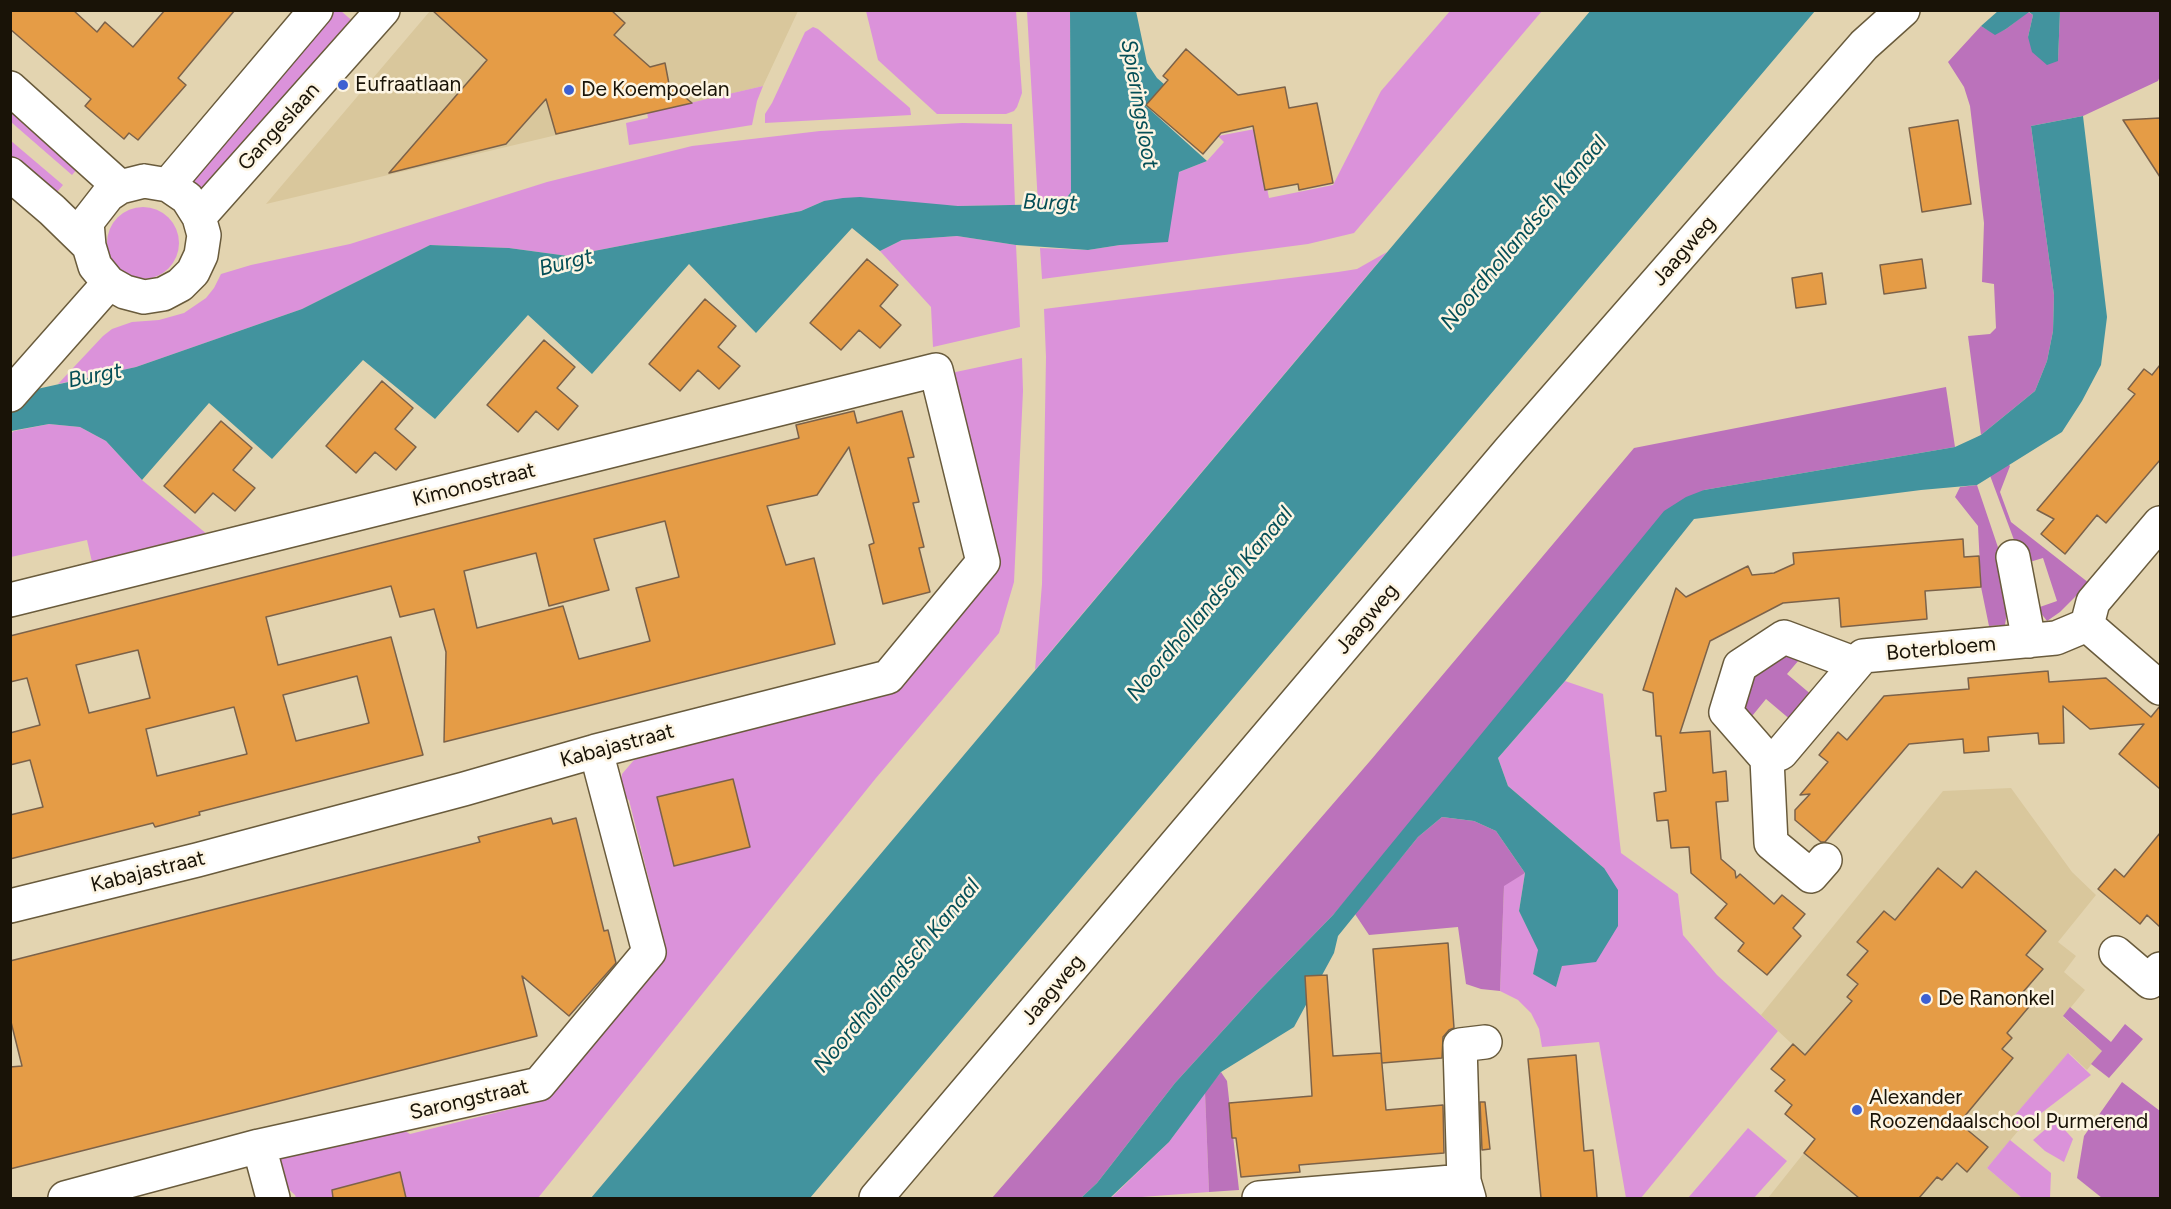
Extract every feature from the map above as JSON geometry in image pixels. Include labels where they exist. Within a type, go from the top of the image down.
[{"type":"street","points":[[168,185],[316,10]]},
{"type":"street","name":"Jaagweg","points":[[1864,45],[1883,10]]},
{"type":"street","name":"Jaagweg","points":[[876,1198],[1510,450],[1864,45],[1903,10]]},
{"type":"street","name":"Gangeslaan","points":[[199,216],[383,11]]},
{"type":"street","points":[[10,88],[120,187]]},
{"type":"street","points":[[10,174],[89,246]]},
{"type":"street","points":[[144,181],[168,185],[187,198],[199,216],[204,236],[201,255],[193,272],[180,285],[163,294],[144,297],[125,292],[109,283],[96,266],[89,246],[87,222],[108,195],[120,187],[144,181]]},
{"type":"street","points":[[10,395],[109,283]]},
{"type":"street","name":"Kimonostraat","points":[[10,600],[936,370]]},
{"type":"street","name":"Kabajastraat","points":[[10,906],[429,799],[596,750],[888,678],[983,562],[936,370]]},
{"type":"street","points":[[2160,523],[2093,602],[2087,625],[2160,688]]},
{"type":"street","points":[[2013,557],[2029,641]]},
{"type":"street","name":"Boterbloem","points":[[1856,664],[1784,637],[1740,666],[1726,712],[1767,759],[1781,753],[1863,657],[2056,638],[2087,625]]},
{"type":"street","name":"Sarongstraat","points":[[64,1198],[259,1146],[539,1084],[649,952],[596,750]]},
{"type":"street","points":[[1767,759],[1771,843],[1811,876],[1825,860]]},
{"type":"street","points":[[2116,952],[2150,982],[2160,969]]},
{"type":"street","points":[[1259,1198],[1466,1190],[1460,1045],[1485,1042]]},
{"type":"street","points":[[259,1146],[273,1198]]},
{"type":"shaded area","points":[[333,11],[341,11],[356,24],[206,198],[184,180]]},
{"type":"shaded area","points":[[430,11],[798,11],[763,86],[266,204]]},
{"type":"shaded area","points":[[866,11],[1016,11],[1022,93],[1017,107],[1006,114],[937,114],[878,60]]},
{"type":"shaded area","points":[[1027,11],[1070,11],[1071,192],[1062,204],[1038,204]]},
{"type":"shaded area","points":[[1450,11],[1542,11],[1354,233],[1308,244],[1042,279],[1040,248],[1088,250],[1120,245],[1179,172],[1207,161],[1224,142],[1218,136],[1255,129],[1269,198],[1333,185],[1381,91]]},
{"type":"shaded area","points":[[2060,11],[2160,11],[2160,76],[2158,81],[2083,116],[2031,126],[2054,295],[2053,331],[2047,361],[2035,391],[1981,435],[1968,336],[1990,334],[1996,328],[1994,284],[1982,282],[1984,223],[1970,106],[1964,87],[1948,62],[1981,26],[1995,34],[2006,29],[2028,12],[2033,15],[2028,37],[2058,60]]},
{"type":"shaded area","points":[[813,27],[910,108],[911,115],[765,123],[765,114],[805,32]]},
{"type":"shaded area","points":[[763,86],[752,125],[629,145],[626,123],[648,118],[647,113]]},
{"type":"shaded area","points":[[19,106],[84,161],[72,175],[11,122],[11,116]]},
{"type":"shaded area","points":[[962,123],[1012,124],[1015,205],[958,206],[824,201],[801,211],[568,256],[509,248],[430,245],[302,309],[136,367],[58,384],[112,329],[132,322],[159,320],[184,313],[206,298],[221,274],[251,265],[350,244],[547,182],[692,146],[820,131]]},
{"type":"shaded area","points":[[10,140],[63,185],[51,199],[11,164]]},
{"type":"shaded area","points":[[143,207],[163,213],[173,223],[179,243],[173,263],[163,273],[143,279],[123,273],[113,263],[107,243],[113,223],[123,213]]},
{"type":"shaded area","points":[[957,236],[1016,245],[1020,327],[933,347],[931,307],[880,251],[902,240]]},
{"type":"shaded area","points":[[1387,252],[1035,670],[1042,584],[1046,357],[1044,309],[1357,269]]},
{"type":"shaded area","points":[[1022,358],[1023,391],[1014,582],[999,633],[876,778],[538,1198],[296,1198],[283,1184],[280,1154],[398,1127],[410,1134],[535,1103],[577,1056],[655,938],[660,925],[629,800],[619,794],[622,774],[634,760],[876,693],[896,692],[994,572],[951,373]]},
{"type":"shaded area","points":[[1946,387],[1955,447],[1704,490],[1333,915],[1258,992],[1175,1083],[1097,1183],[1081,1198],[992,1198],[1370,761],[1634,448]]},
{"type":"shaded area","points":[[49,424],[80,427],[106,441],[142,480],[208,535],[92,562],[87,540],[11,557],[10,434],[14,431]]},
{"type":"shaded area","points":[[1981,435],[2010,466],[2000,492],[2011,522],[2089,583],[2060,612],[2047,621],[2037,608],[2057,601],[2043,558],[2023,564],[1976,438]]},
{"type":"shaded area","points":[[1977,485],[2011,586],[2005,625],[1989,626],[1981,587],[1978,526],[1955,497],[1960,487]]},
{"type":"shaded area","points":[[1805,653],[1787,674],[1813,696],[1792,721],[1766,699],[1748,721],[1742,708],[1746,679],[1767,658]]},
{"type":"shaded area","points":[[1565,681],[1603,694],[1621,853],[1678,894],[1683,935],[1717,975],[1778,1031],[1641,1198],[1626,1198],[1599,1042],[1542,1047],[1539,1029],[1531,1013],[1518,1000],[1500,991],[1504,885],[1525,873],[1519,911],[1539,950],[1533,974],[1556,986],[1562,966],[1604,868],[1508,786],[1498,758]]},
{"type":"shaded area","name":"De Ranonkel","points":[[2011,788],[2072,872],[2096,895],[2058,942],[2076,956],[2064,972],[2085,990],[2063,1017],[2102,1051],[2087,1070],[2069,1053],[2009,1122],[2018,1131],[1987,1168],[2022,1198],[1768,1198],[1815,1139],[1785,1114],[1792,1105],[1775,1091],[1784,1080],[1771,1069],[1792,1044],[1761,1015],[1943,791]]},
{"type":"shaded area","points":[[1442,817],[1474,821],[1496,831],[1525,873],[1504,886],[1500,991],[1481,989],[1466,984],[1458,927],[1369,935],[1355,914],[1418,837]]},
{"type":"shaded area","points":[[2070,1007],[2111,1042],[2125,1024],[2143,1039],[2109,1078],[2091,1064],[2102,1051],[2063,1016]]},
{"type":"shaded area","points":[[2068,1053],[2091,1075],[2018,1131],[2009,1122]]},
{"type":"shaded area","points":[[1221,1072],[1227,1081],[1239,1190],[1209,1192],[1205,1092]]},
{"type":"shaded area","points":[[2122,1082],[2160,1111],[2160,1198],[2102,1198],[2077,1178],[2084,1136]]},
{"type":"shaded area","points":[[1205,1092],[1209,1192],[1128,1198],[1112,1197],[1169,1142]]},
{"type":"shaded area","points":[[2056,1120],[2073,1139],[2064,1162],[2045,1151],[2033,1140]]},
{"type":"shaded area","points":[[1748,1128],[1787,1161],[1754,1198],[1688,1198]]},
{"type":"shaded area","points":[[2010,1140],[2051,1173],[2050,1198],[2022,1198],[1987,1168]]},
{"type":"water","name":"Noordhollandsch Kanaal","points":[[1591,10],[1815,11],[810,1198],[591,1198]]},
{"type":"water","points":[[1070,11],[1136,11],[1147,63],[1165,85],[1146,106],[1207,161],[1179,172],[1168,242],[1088,250],[1016,245],[957,236],[902,240],[880,251],[852,228],[756,333],[689,264],[592,374],[528,315],[435,419],[363,360],[272,459],[209,403],[142,480],[106,441],[80,427],[49,424],[11,431],[10,395],[136,367],[302,309],[430,245],[509,248],[568,256],[801,211],[824,201],[843,198],[860,197],[958,206],[1062,204],[1071,192]]},
{"type":"water","points":[[1998,11],[2060,11],[2058,61],[2047,65],[2032,52],[2028,37],[2033,15],[2029,12],[1995,35],[1981,26]]},
{"type":"water","points":[[2083,116],[2107,317],[2101,365],[2062,432],[1977,485],[1694,519],[1565,681],[1498,758],[1508,786],[1604,868],[1618,890],[1618,926],[1596,962],[1562,966],[1556,987],[1533,974],[1538,950],[1519,911],[1525,873],[1496,831],[1474,821],[1442,817],[1418,837],[1338,936],[1334,953],[1294,1027],[1221,1072],[1169,1142],[1110,1198],[1081,1198],[1097,1183],[1175,1083],[1258,992],[1333,915],[1664,511],[1686,497],[1704,490],[1955,447],[1981,435],[2035,391],[2047,361],[2053,331],[2054,295],[2031,126]]},
{"type":"building","points":[[10,10],[73,10],[97,32],[105,22],[133,47],[165,10],[235,10],[178,78],[186,85],[138,140],[129,133],[124,139],[85,106],[91,99],[10,29]]},
{"type":"building","name":"De Koempoelan","points":[[432,10],[611,10],[625,23],[614,35],[650,67],[665,63],[669,84],[692,103],[556,134],[546,99],[506,144],[389,173],[487,60]]},
{"type":"building","points":[[1186,49],[1238,95],[1285,87],[1289,108],[1317,103],[1333,183],[1299,190],[1298,184],[1265,190],[1253,126],[1221,133],[1203,154],[1146,105],[1168,80],[1163,76]]},
{"type":"building","points":[[2160,118],[2160,177],[2123,120]]},
{"type":"building","points":[[1958,120],[1971,204],[1922,212],[1909,128]]},
{"type":"building","points":[[867,259],[898,285],[880,306],[901,325],[880,348],[859,330],[841,350],[810,323]]},
{"type":"building","points":[[1922,259],[1926,288],[1884,294],[1880,265]]},
{"type":"building","points":[[1822,273],[1826,304],[1796,308],[1792,278]]},
{"type":"building","points":[[705,299],[736,326],[718,347],[740,366],[719,389],[698,370],[680,391],[649,364]]},
{"type":"building","points":[[544,340],[575,367],[557,388],[578,406],[558,430],[536,411],[518,432],[487,405]]},
{"type":"building","points":[[2160,365],[2160,460],[2106,523],[2097,515],[2065,554],[2041,534],[2054,519],[2037,510],[2135,394],[2128,389],[2144,369],[2152,375]]},
{"type":"building","points":[[382,381],[413,408],[395,429],[416,447],[396,470],[375,452],[356,473],[326,446]]},
{"type":"building","points":[[854,411],[857,423],[902,411],[914,457],[908,458],[919,502],[913,503],[924,547],[919,548],[930,592],[883,604],[869,545],[874,543],[849,447],[817,495],[767,506],[786,565],[814,558],[835,644],[444,742],[446,652],[434,609],[400,617],[391,586],[266,617],[278,665],[391,637],[423,755],[199,812],[200,815],[155,827],[153,823],[10,859],[10,815],[43,807],[30,760],[10,765],[10,733],[40,725],[27,678],[10,682],[10,636],[799,438],[796,425]],"holes":[[[665,521],[679,577],[636,588],[650,641],[579,659],[563,606],[477,628],[464,571],[536,553],[549,606],[609,590],[594,539]],[[138,650],[150,698],[89,713],[76,665]],[[357,676],[369,723],[296,741],[283,695]],[[234,707],[247,754],[157,776],[146,729]]]},
{"type":"building","points":[[221,421],[252,448],[233,470],[255,488],[235,511],[213,493],[195,513],[164,486]]},
{"type":"building","points":[[1963,539],[1964,557],[1979,556],[1981,587],[1925,591],[1927,619],[1841,627],[1839,598],[1783,603],[1710,641],[1680,733],[1710,731],[1713,773],[1726,771],[1728,801],[1716,802],[1721,859],[1735,871],[1736,878],[1740,874],[1774,904],[1782,895],[1805,914],[1793,928],[1801,936],[1767,975],[1738,951],[1744,943],[1715,918],[1727,904],[1691,873],[1689,847],[1671,848],[1668,820],[1657,821],[1654,793],[1666,791],[1661,736],[1656,736],[1653,693],[1643,690],[1676,588],[1686,597],[1748,566],[1752,575],[1774,573],[1794,564],[1793,553]]},
{"type":"building","points":[[2048,671],[2049,682],[2106,678],[2151,717],[2160,706],[2160,789],[2119,754],[2144,724],[2090,729],[2063,706],[2064,743],[2039,744],[2038,733],[1988,737],[1989,751],[1964,753],[1963,739],[1909,744],[1825,842],[1821,842],[1795,820],[1795,810],[1810,794],[1800,795],[1828,762],[1819,755],[1838,732],[1847,740],[1884,696],[1969,689],[1968,678]]},
{"type":"building","points":[[733,779],[750,847],[674,866],[657,797]]},
{"type":"building","points":[[551,818],[553,824],[576,818],[604,931],[608,930],[616,963],[569,1016],[522,976],[537,1036],[10,1169],[10,1067],[22,1066],[10,1018],[10,961],[480,842],[478,837]]},
{"type":"building","points":[[2160,833],[2160,927],[2147,915],[2140,924],[2098,889],[2115,869],[2124,877]]},
{"type":"building","points":[[1938,868],[1962,888],[1976,871],[2046,931],[2026,955],[2043,969],[2023,992],[2033,1002],[2007,1033],[2012,1038],[2002,1049],[2013,1058],[1959,1123],[1988,1147],[1967,1172],[1957,1163],[1942,1180],[1937,1177],[1919,1198],[1859,1198],[1804,1153],[1815,1139],[1785,1114],[1792,1105],[1775,1091],[1785,1080],[1771,1069],[1793,1044],[1805,1055],[1852,1001],[1847,997],[1858,984],[1847,975],[1868,951],[1857,942],[1884,911],[1895,920]]},
{"type":"building","points":[[1448,943],[1454,1028],[1443,1037],[1442,1058],[1382,1063],[1373,949]]},
{"type":"building","points":[[1327,975],[1333,1056],[1381,1053],[1386,1110],[1443,1105],[1444,1153],[1299,1165],[1300,1172],[1241,1177],[1236,1138],[1232,1138],[1229,1103],[1312,1096],[1305,976]]},
{"type":"building","points":[[1576,1055],[1584,1151],[1593,1150],[1597,1198],[1541,1198],[1528,1059]]},
{"type":"building","points":[[1480,1102],[1485,1102],[1490,1149],[1482,1150]]},
{"type":"building","points":[[400,1172],[406,1198],[333,1198],[332,1190]]},
{"type":"place","name":"Eufraatlaan","points":[[343,85]]},
{"type":"place","name":"De Koempoelan","points":[[569,90]]},
{"type":"place","name":"De Ranonkel","points":[[1926,999]]},
{"type":"place","name":"Alexander Roozendaalschool Purmerend","points":[[1857,1110]]},
{"type":"water label","name":"Spieringsloot","points":[[1139,104]]},
{"type":"water label","name":"Burgt","points":[[1050,203]]},
{"type":"water label","name":"Burgt","points":[[566,263]]},
{"type":"water label","name":"Burgt","points":[[95,376]]}]
